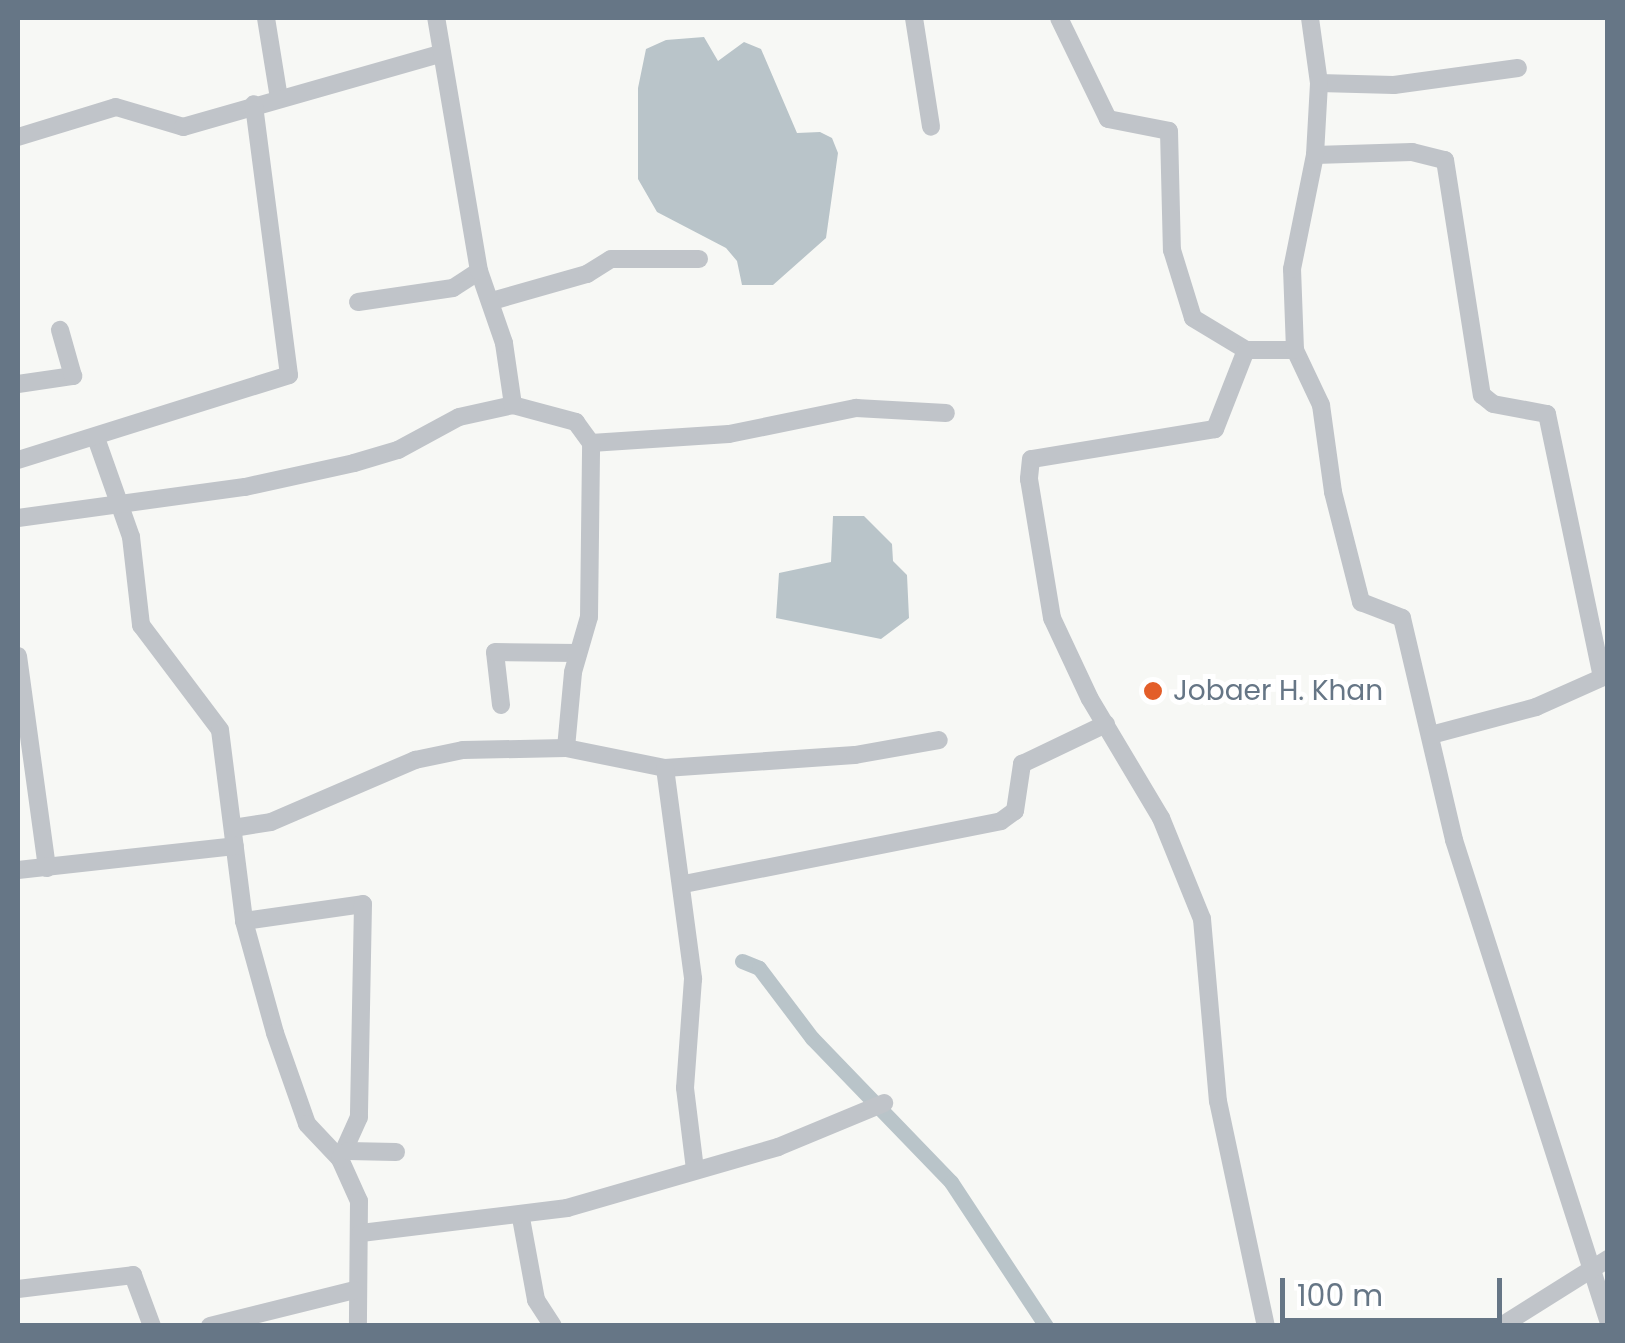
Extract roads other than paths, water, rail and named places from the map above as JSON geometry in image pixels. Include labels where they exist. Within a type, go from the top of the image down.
[{"type":"street","points":[[266,18],[278,98]]},
{"type":"street","points":[[436,18],[479,271],[492,302],[513,405]]},
{"type":"street","points":[[914,18],[931,127]]},
{"type":"street","points":[[1059,18],[1108,119],[1169,131],[1172,250],[1193,318],[1246,350],[1296,350]]},
{"type":"street","points":[[1310,18],[1319,83],[1316,155],[1292,269],[1296,350],[1321,405],[1333,492],[1361,602],[1402,618],[1454,840],[1600,1264],[1608,1320]]},
{"type":"street","points":[[18,137],[116,107],[183,126],[442,53]]},
{"type":"street","points":[[1319,83],[1394,84],[1518,68]]},
{"type":"street","points":[[18,460],[289,375],[254,104]]},
{"type":"street","points":[[1316,155],[1412,152],[1445,160],[1482,395],[1493,404],[1547,414],[1604,676],[1536,707],[1431,735]]},
{"type":"street","points":[[492,302],[587,274],[611,258],[699,258]]},
{"type":"street","points":[[358,302],[452,288],[479,271]]},
{"type":"street","points":[[18,384],[73,376],[60,330]]},
{"type":"street","points":[[1246,350],[1216,429],[1203,435],[1128,439],[1030,459],[1034,534],[1052,618],[1106,724],[1161,818],[1202,919],[1218,1101],[1266,1326]]},
{"type":"street","points":[[18,518],[119,507],[354,463],[398,450],[459,416],[513,405],[576,422],[591,443],[589,616],[578,653],[566,748]]},
{"type":"street","points":[[591,443],[729,434],[856,408],[946,413]]},
{"type":"street","points":[[96,438],[131,537],[141,625],[220,730],[244,921],[308,1124],[344,1155],[359,1201],[354,1290],[358,1326]]},
{"type":"street","points":[[501,705],[495,652],[578,653]]},
{"type":"street","points":[[18,656],[47,868]]},
{"type":"street","points":[[684,884],[1001,821],[1016,811],[1022,764],[1106,724]]},
{"type":"street","points":[[18,870],[234,837],[415,760],[463,750],[566,748],[665,768],[855,755],[938,740]]},
{"type":"street","points":[[665,768],[684,884],[693,979],[685,1088],[695,1170]]},
{"type":"street","points":[[244,921],[363,904],[360,1117],[344,1155]]},
{"type":"street","points":[[360,1233],[520,1218],[695,1170],[878,1107]]},
{"type":"street","points":[[344,1155],[396,1152]]},
{"type":"street","points":[[520,1218],[536,1300],[554,1326]]},
{"type":"street","points":[[1502,1326],[1600,1264]]},
{"type":"street","points":[[19,1284],[133,1275],[152,1326]]},
{"type":"street","points":[[210,1326],[354,1290]]},
{"type":"waterway","points":[[742,961],[759,968],[812,1038],[951,1182],[1046,1326]]},
{"type":"place","name":"Jobaer H. Khan","points":[[1153,691]]}]
